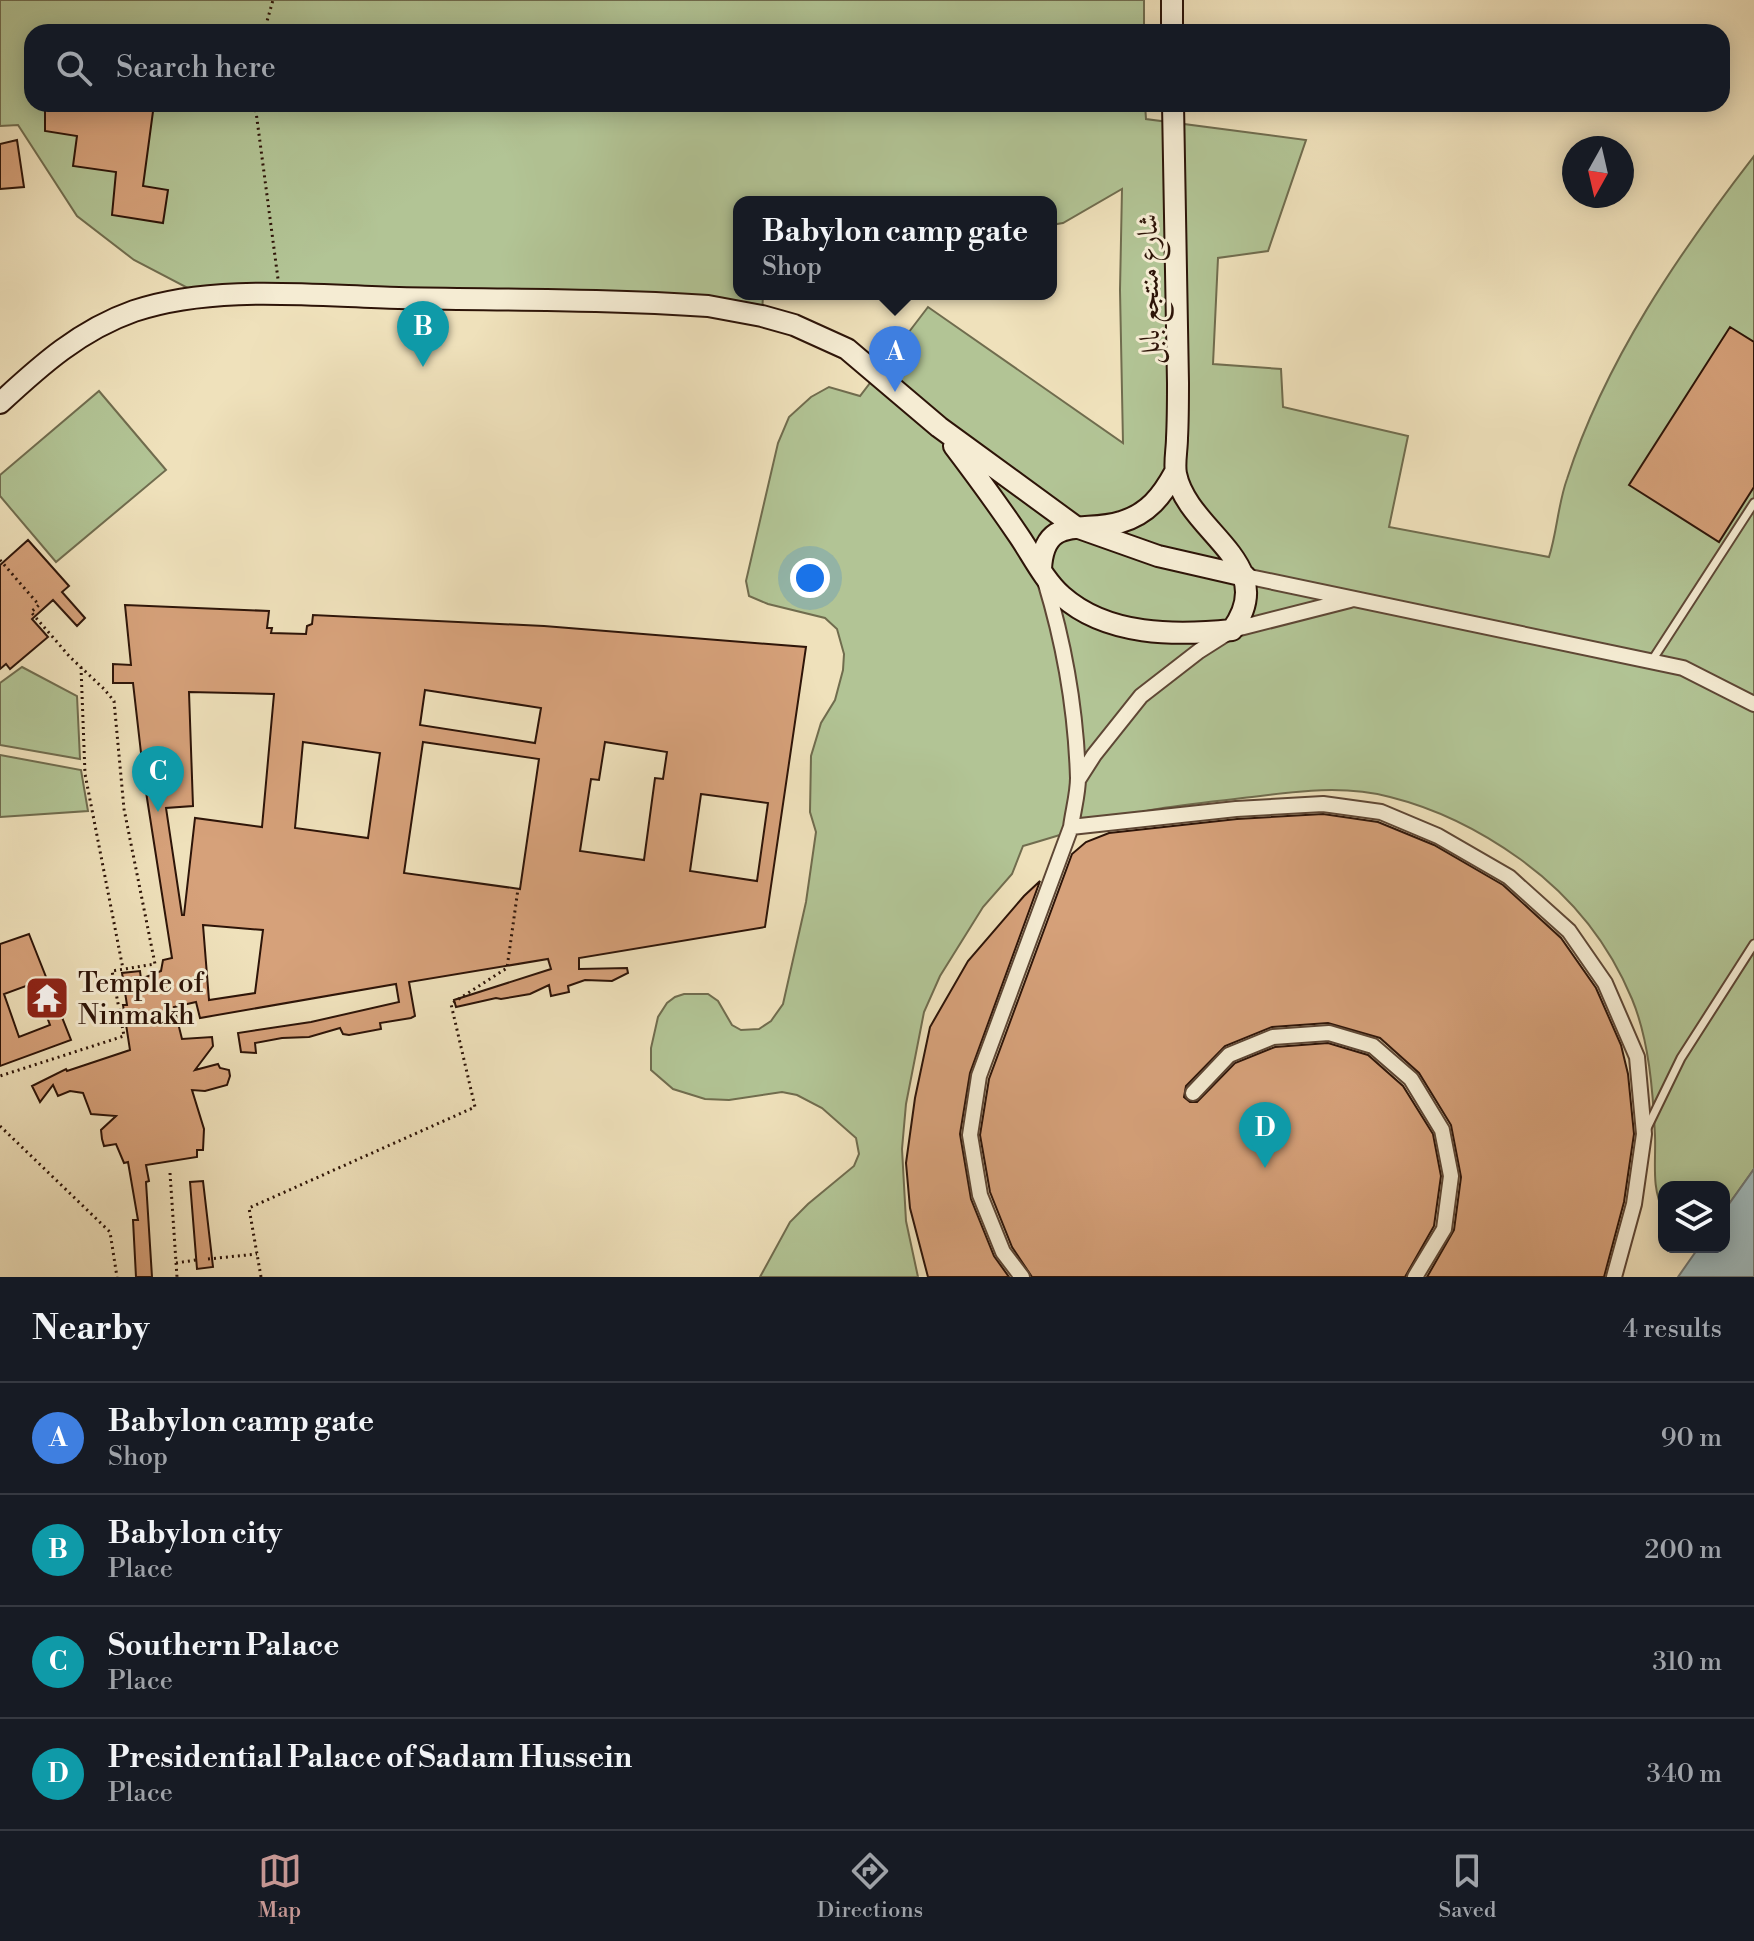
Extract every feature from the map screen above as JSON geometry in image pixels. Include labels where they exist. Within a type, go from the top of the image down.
[{"type":"street","points":[[1172,0],[1172,24]]},
{"type":"street","name":"شارع منتجع بابل","points":[[1173,112],[1178,404],[1175,472],[1189,504],[1237,560],[1245,576]]},
{"type":"street","points":[[0,403],[62,348],[85,333],[131,312],[203,296],[708,306],[762,316],[814,333],[847,349],[939,427],[1076,527],[1158,556],[1683,668],[1754,704]]},
{"type":"street","points":[[939,427],[1061,595],[1078,607],[1125,627],[1175,633],[1232,630],[1356,598]]},
{"type":"street","points":[[1022,1277],[1003,1252],[980,1195],[970,1135],[979,1076],[1071,827],[1078,780],[1061,646],[1041,569],[1042,552],[1050,539],[1062,530],[1120,523],[1138,515],[1156,502],[1175,472]]},
{"type":"street","points":[[1078,780],[1141,696],[1171,671],[1232,630],[1246,602],[1245,576]]},
{"type":"street","points":[[1071,827],[1236,809],[1323,804],[1381,812],[1438,836],[1509,877],[1569,931],[1605,983],[1637,1057],[1644,1134],[1634,1204],[1614,1277]]},
{"type":"street","points":[[1193,1093],[1229,1055],[1273,1037],[1329,1033],[1373,1046],[1411,1079],[1442,1130],[1451,1176],[1444,1229],[1415,1277]]},
{"type":"lane","points":[[1651,663],[1754,503]]},
{"type":"lane","points":[[1644,1134],[1681,1058],[1754,944]]},
{"type":"path","points":[[266,24],[273,0]]},
{"type":"path","points":[[256,112],[280,296]]},
{"type":"path","points":[[0,560],[39,605],[31,612],[114,701],[124,809],[155,964],[112,971],[124,1036],[0,1076]]},
{"type":"path","points":[[81,667],[85,774],[123,969]]},
{"type":"path","points":[[261,1277],[249,1208],[475,1107],[451,1004],[507,968],[518,889]]},
{"type":"path","points":[[0,1126],[110,1232],[117,1277]]},
{"type":"path","points":[[170,1173],[177,1277]]},
{"type":"path","points":[[208,1259],[257,1254]]},
{"type":"path","points":[[176,1263],[196,1260]]},
{"type":"green space","points":[[0,0],[1144,0],[1144,24],[24,24],[24,112],[1146,112],[1146,119],[1306,140],[1268,251],[1218,258],[1213,364],[1281,369],[1283,407],[1408,436],[1389,527],[1549,557],[1567,479],[1602,392],[1672,270],[1754,156],[1754,1169],[1730,1203],[1730,1181],[1658,1181],[1658,1194],[1649,1066],[1638,1015],[1622,978],[1599,939],[1571,904],[1538,873],[1474,830],[1408,802],[1356,791],[1287,793],[1151,810],[1023,846],[1012,874],[983,907],[940,976],[924,1012],[906,1104],[902,1149],[906,1221],[918,1277],[760,1277],[790,1222],[854,1166],[859,1154],[856,1138],[822,1108],[797,1095],[782,1092],[729,1100],[705,1099],[673,1089],[651,1070],[651,1048],[658,1017],[667,1003],[684,994],[708,994],[718,1001],[732,1025],[741,1030],[759,1029],[771,1021],[783,1004],[806,902],[816,832],[810,812],[811,756],[821,723],[835,700],[844,654],[837,629],[825,618],[768,604],[749,596],[746,581],[778,443],[789,417],[811,397],[829,387],[860,396],[928,307],[1123,443],[1122,189],[1057,224],[1057,196],[733,196],[733,300],[763,300],[762,316],[203,296],[134,260],[77,216],[18,125],[0,126]]},
{"type":"green space","points":[[99,391],[166,470],[56,562],[0,496],[0,475]]},
{"type":"green space","points":[[22,667],[77,696],[80,759],[0,745],[0,683]]},
{"type":"green space","points":[[0,755],[81,770],[88,811],[0,817]]},
{"type":"water","points":[[1754,1169],[1754,1277],[1678,1277],[1695,1253],[1730,1253],[1730,1203]]},
{"type":"building","points":[[45,112],[153,112],[143,186],[168,190],[163,223],[112,215],[116,172],[73,166],[77,136],[45,131]]},
{"type":"building","points":[[17,140],[24,187],[0,189],[0,144]]},
{"type":"building","points":[[1730,327],[1754,342],[1754,487],[1719,542],[1629,485]]},
{"type":"building","points":[[28,540],[69,586],[62,592],[85,618],[77,626],[53,600],[32,619],[48,637],[10,669],[6,664],[0,669],[0,565]]},
{"type":"building","points":[[125,605],[269,611],[267,628],[272,628],[271,633],[306,634],[313,615],[544,626],[806,647],[765,927],[579,958],[579,969],[627,968],[628,973],[612,981],[585,980],[568,986],[569,992],[551,996],[549,985],[530,994],[456,1007],[454,1000],[551,969],[548,959],[409,982],[415,1016],[411,1018],[380,1023],[381,1029],[349,1035],[343,1034],[340,1028],[309,1037],[255,1043],[256,1053],[241,1052],[238,1033],[311,1022],[399,1002],[396,984],[200,1018],[196,1002],[174,1007],[182,1039],[212,1037],[213,1046],[195,1070],[218,1064],[220,1068],[229,1070],[230,1076],[227,1085],[205,1091],[192,1090],[204,1129],[203,1150],[197,1150],[197,1157],[146,1165],[152,1277],[136,1277],[133,1220],[138,1220],[128,1162],[124,1163],[116,1144],[104,1146],[102,1139],[101,1130],[116,1116],[91,1114],[83,1093],[70,1091],[58,1096],[53,1085],[40,1102],[32,1086],[66,1069],[130,1050],[122,973],[140,971],[141,979],[161,971],[163,960],[172,958],[144,779],[133,683],[113,683],[113,664],[131,665]],"holes":[[[425,690],[541,708],[535,743],[420,725]],[[189,692],[274,694],[262,827],[195,818],[184,915],[166,808],[193,806]],[[303,742],[380,753],[368,838],[295,828]],[[423,742],[539,759],[520,889],[404,873]],[[605,742],[667,752],[663,779],[655,778],[644,860],[580,851],[591,779],[599,780]],[[701,794],[768,803],[757,881],[690,871]],[[203,925],[263,930],[255,993],[209,1000]]]},
{"type":"building","points":[[1323,814],[1378,822],[1434,845],[1503,885],[1561,938],[1596,988],[1621,1045],[1628,1074],[1634,1134],[1624,1202],[1604,1277],[1427,1277],[1454,1230],[1461,1177],[1451,1125],[1419,1073],[1380,1038],[1328,1023],[1272,1027],[1225,1046],[1186,1086],[1184,1097],[1190,1102],[1197,1102],[1235,1063],[1275,1047],[1328,1043],[1368,1055],[1403,1086],[1433,1134],[1441,1176],[1434,1226],[1405,1277],[1032,1277],[1012,1247],[990,1192],[980,1135],[989,1079],[1072,854],[1086,842],[1109,833],[1237,819]]},
{"type":"building","points":[[1040,881],[970,1073],[960,1134],[971,1199],[994,1256],[1009,1277],[928,1277],[910,1208],[906,1163],[915,1098],[930,1027],[968,961]]},
{"type":"building","name":"Temple of Ninmakh","points":[[29,934],[71,1040],[0,1066],[0,944]],"holes":[[[34,983],[50,1025],[19,1037],[4,994]]]},
{"type":"building","points":[[203,1181],[213,1267],[197,1269],[190,1182]]},
{"type":"place","name":"Babylon city","points":[[423,367]]},
{"type":"place","name":"Babylon camp gate","points":[[895,392]]},
{"type":"place","name":"Southern Palace","points":[[158,812]]},
{"type":"place","name":"Temple of Ninmakh","points":[[47,998]]},
{"type":"place","name":"Presidential Palace of Sadam Hussein","points":[[1265,1168]]}]
